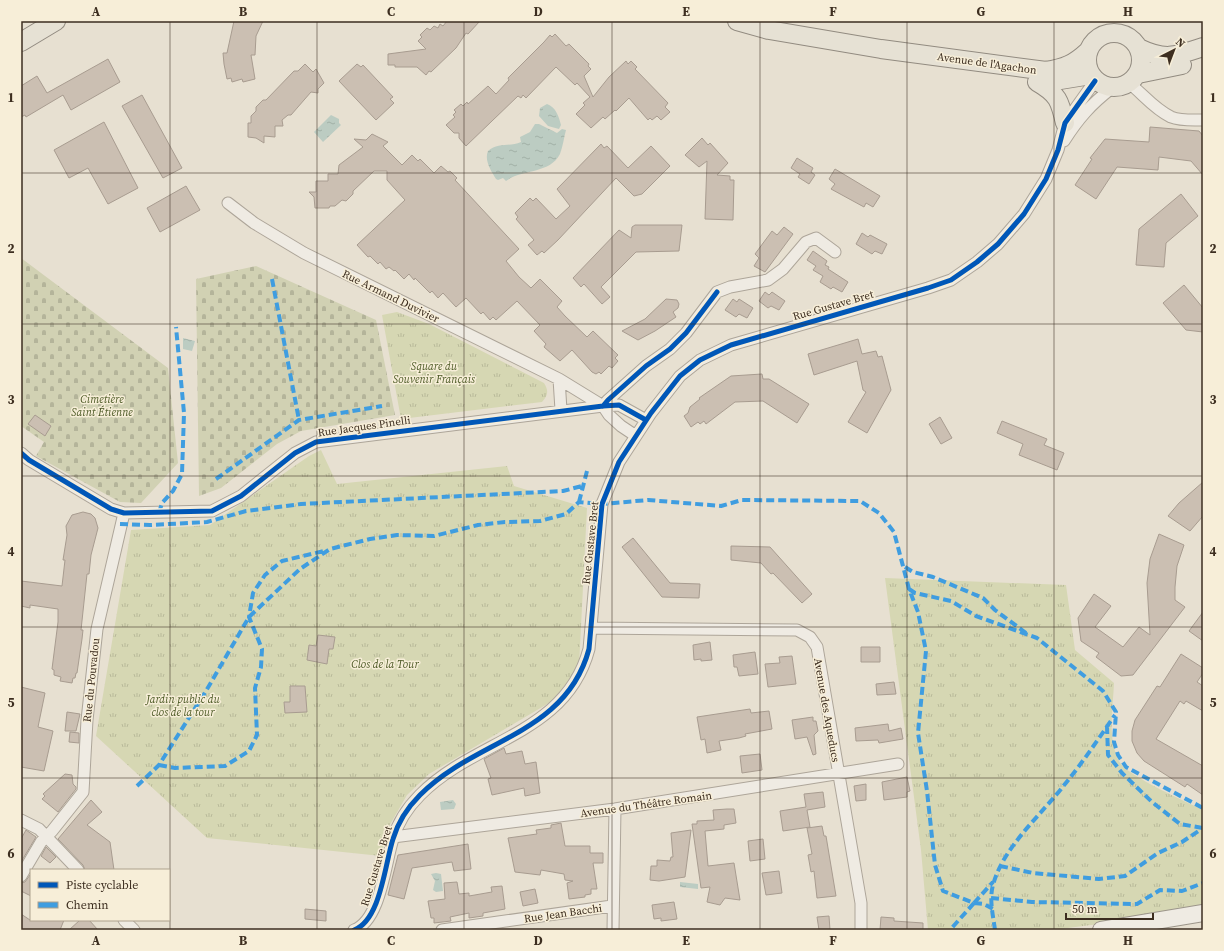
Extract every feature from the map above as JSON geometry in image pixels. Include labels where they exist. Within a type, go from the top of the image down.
[{"type":"main road","points":[[21,42],[36,26],[56,21]]},
{"type":"main road","name":"Avenue de l'Agachon","points":[[737,21],[769,30],[881,49],[1046,72],[1064,69],[1088,51]]},
{"type":"main road","points":[[1203,47],[1179,55],[1162,57],[1139,48],[1128,36],[1111,33],[1096,39],[1088,51],[1086,59],[1093,78],[1103,86],[1126,82],[1203,58]]},
{"type":"main road","points":[[1126,82],[1141,57],[1139,48]]},
{"type":"main road","name":"Avenue de l'Agachon","points":[[881,49],[963,68],[1037,82],[1054,82],[1093,78]]},
{"type":"main road","points":[[1037,82],[1048,88],[1059,100],[1065,123]]},
{"type":"main road","points":[[1101,930],[1203,913]]},
{"type":"main road","points":[[1144,930],[1203,922]]},
{"type":"street","name":"Rue Gustave Bret","points":[[354,930],[367,927],[374,911],[394,838],[402,818],[413,802],[429,785],[451,770],[533,723],[562,701],[574,685],[584,668],[592,628],[601,506],[612,476],[636,436],[646,420],[680,376],[700,360],[732,345],[928,288],[950,280],[970,267],[998,244],[1024,214],[1046,179],[1058,150],[1065,123],[1093,78]]},
{"type":"street","points":[[1126,82],[1140,92],[1148,101],[1172,117],[1203,120]]},
{"type":"street","name":"Rue Gustave Bret","points":[[1058,150],[1076,122],[1093,102],[1126,82]]},
{"type":"street","name":"Rue Armand Duvivier","points":[[228,202],[254,223],[304,253],[559,379],[603,406]]},
{"type":"street","points":[[636,436],[613,419],[603,406],[646,366],[670,349],[686,333],[717,292],[730,287],[768,280],[783,269],[806,242],[816,238],[835,252]]},
{"type":"street","points":[[559,379],[561,410]]},
{"type":"street","name":"Rue Jacques Pinelli","points":[[21,453],[29,460],[111,509],[124,513],[212,511],[241,496],[295,453],[316,442],[561,410],[603,406],[620,405],[646,420]]},
{"type":"street","name":"Rue du Pouvadou","points":[[21,876],[41,842],[83,792],[87,720],[96,629],[124,513]]},
{"type":"street","name":"Avenue des Aqueducs","points":[[592,628],[797,630],[810,638],[817,647],[861,903],[861,930]]},
{"type":"street","name":"Avenue du Théâtre Romain","points":[[394,838],[615,809],[898,764]]},
{"type":"street","points":[[613,930],[612,906],[615,809]]},
{"type":"street","points":[[21,820],[39,829],[77,869]]},
{"type":"street","name":"Rue Jean Bacchi","points":[[442,930],[612,906]]},
{"type":"street","points":[[125,921],[134,930]]},
{"type":"green space","name":"Cimetière Saint Étienne","points":[[21,258],[168,368],[178,463],[141,503],[120,502],[36,456],[44,442],[21,426]]},
{"type":"green space","points":[[256,266],[376,320],[395,415],[301,431],[277,444],[221,488],[199,496],[196,279]]},
{"type":"green space","name":"Square du Souvenir Français","points":[[397,312],[429,324],[544,383],[547,388],[546,397],[542,402],[401,419],[382,315]]},
{"type":"green space","points":[[321,450],[337,484],[507,466],[514,486],[587,508],[579,666],[554,700],[429,774],[407,795],[388,828],[381,856],[207,838],[96,736],[131,530],[210,525],[309,456]]},
{"type":"green space","points":[[885,578],[1066,585],[1075,650],[1114,683],[1112,733],[1115,752],[1119,761],[1124,767],[1144,781],[1203,810],[1203,904],[1130,920],[1052,930],[928,930],[921,850]]},
{"type":"water","points":[[547,104],[553,107],[557,113],[561,125],[559,129],[548,126],[539,116],[540,108]]},
{"type":"water","points":[[331,115],[339,119],[339,123],[341,125],[323,142],[314,132]]},
{"type":"water","points":[[535,124],[539,124],[557,133],[562,129],[566,130],[560,154],[550,165],[543,168],[513,177],[506,181],[503,178],[498,180],[496,179],[487,162],[488,151],[496,146],[521,142],[520,137],[530,132]]},
{"type":"water","points":[[183,338],[195,341],[192,351],[183,349]]},
{"type":"water","points":[[453,800],[456,804],[454,809],[441,810],[440,802]]},
{"type":"water","points":[[431,874],[441,874],[443,891],[436,892],[433,890],[435,881]]},
{"type":"water","points":[[680,882],[698,884],[698,889],[680,887]]},
{"type":"building","points":[[234,21],[263,21],[256,36],[255,55],[251,55],[255,79],[243,82],[242,79],[232,82],[231,78],[227,79],[223,53],[227,53]]},
{"type":"building","points":[[447,21],[480,21],[468,34],[466,33],[456,48],[426,75],[417,67],[395,67],[395,65],[388,65],[388,54],[426,49],[418,41],[422,37],[420,35],[427,28],[430,30],[434,26],[438,28],[440,24],[443,26]]},
{"type":"building","points":[[555,34],[566,46],[569,44],[589,64],[588,66],[591,69],[584,76],[593,97],[609,77],[626,61],[628,64],[631,61],[637,67],[635,69],[668,103],[665,107],[670,112],[661,120],[657,116],[652,120],[650,118],[648,120],[629,98],[616,111],[615,110],[605,119],[603,117],[591,128],[576,114],[585,105],[583,103],[590,97],[577,83],[575,85],[556,67],[526,98],[523,95],[521,98],[518,96],[466,146],[459,138],[459,133],[454,133],[446,125],[455,117],[453,115],[456,112],[454,110],[461,104],[463,106],[467,102],[468,104],[488,86],[496,94],[509,80],[508,78],[550,35],[552,37]]},
{"type":"building","points":[[108,59],[120,82],[71,110],[63,95],[26,117],[25,115],[21,117],[21,86],[37,76],[47,93]]},
{"type":"building","points":[[305,64],[313,72],[316,69],[324,83],[318,89],[318,93],[311,92],[291,115],[288,115],[282,120],[283,126],[275,126],[275,137],[264,136],[264,143],[256,138],[248,137],[248,123],[251,123],[251,116],[256,111],[256,107],[263,100],[266,100],[294,71],[298,71]]},
{"type":"building","points":[[357,64],[361,67],[363,65],[393,97],[390,99],[394,103],[376,120],[339,81]]},
{"type":"building","points":[[142,95],[182,168],[163,178],[122,106]]},
{"type":"building","points":[[104,122],[138,188],[108,204],[88,168],[69,178],[54,150]]},
{"type":"building","points":[[1150,127],[1199,131],[1203,136],[1203,175],[1191,161],[1159,157],[1158,170],[1117,167],[1096,199],[1075,185],[1092,159],[1090,158],[1105,139],[1149,142]]},
{"type":"building","points":[[372,134],[388,142],[383,146],[402,165],[412,155],[418,161],[420,159],[434,173],[441,166],[448,172],[450,171],[457,178],[455,180],[519,249],[506,261],[519,277],[531,288],[540,279],[562,301],[557,307],[565,316],[587,337],[593,331],[618,355],[615,358],[618,361],[612,368],[609,366],[601,374],[599,372],[596,374],[592,372],[572,350],[560,361],[544,347],[546,344],[534,331],[540,325],[517,301],[496,320],[493,317],[490,320],[483,312],[481,314],[466,298],[456,307],[443,293],[438,298],[432,291],[430,293],[409,274],[404,279],[395,270],[394,271],[389,267],[386,269],[380,262],[378,264],[370,256],[368,257],[357,245],[405,200],[387,180],[387,171],[374,171],[353,191],[353,194],[346,201],[342,200],[335,206],[330,206],[329,208],[315,208],[314,197],[309,192],[316,192],[316,181],[328,181],[328,174],[338,174],[339,165],[363,147],[354,139],[366,140]]},
{"type":"building","points":[[702,138],[708,145],[710,143],[728,163],[717,175],[730,176],[730,180],[734,180],[733,220],[705,219],[707,161],[699,167],[685,155]]},
{"type":"building","points":[[601,144],[604,148],[607,146],[628,168],[651,146],[670,166],[642,194],[634,196],[616,178],[558,240],[544,253],[542,251],[537,255],[528,245],[534,240],[516,219],[518,217],[515,213],[530,198],[533,201],[536,198],[556,219],[570,206],[557,189]]},
{"type":"building","points":[[797,158],[813,168],[811,172],[815,175],[809,184],[798,177],[800,174],[791,168]]},
{"type":"building","points":[[835,169],[880,196],[873,207],[866,203],[864,207],[831,189],[835,184],[829,179]]},
{"type":"building","points":[[186,186],[200,210],[160,232],[147,208]]},
{"type":"building","points":[[1181,194],[1198,216],[1166,243],[1164,267],[1136,265],[1139,229]]},
{"type":"building","points":[[635,225],[682,225],[679,251],[636,252],[601,287],[610,297],[602,304],[584,284],[581,287],[573,278],[619,230],[631,238],[632,227]]},
{"type":"building","points":[[784,227],[793,234],[765,272],[754,266],[759,258],[755,254],[772,231],[777,235]]},
{"type":"building","points":[[862,233],[868,237],[870,235],[887,244],[882,254],[875,251],[872,254],[856,244]]},
{"type":"building","points":[[813,251],[827,261],[825,265],[829,267],[828,269],[848,282],[842,292],[833,287],[831,289],[820,282],[823,276],[813,270],[816,266],[807,260]]},
{"type":"building","points":[[1184,285],[1203,308],[1203,332],[1186,330],[1163,303]]},
{"type":"building","points":[[765,292],[769,295],[772,292],[785,301],[779,310],[771,306],[768,308],[759,301]]},
{"type":"building","points":[[666,299],[677,300],[679,304],[678,308],[673,312],[676,317],[638,340],[622,331],[645,319]]},
{"type":"building","points":[[733,299],[737,302],[739,299],[753,308],[747,318],[739,314],[736,317],[725,310]]},
{"type":"building","points":[[858,339],[862,354],[876,351],[878,357],[882,356],[891,390],[867,433],[848,422],[866,392],[863,390],[857,361],[814,375],[808,354]]},
{"type":"building","points":[[762,374],[763,379],[769,379],[809,404],[797,423],[763,401],[735,402],[706,424],[704,421],[700,424],[698,422],[691,427],[684,416],[688,413],[690,407],[700,399],[699,398],[731,376]]},
{"type":"building","points":[[35,415],[51,426],[45,436],[28,424]]},
{"type":"building","points":[[940,417],[952,438],[941,444],[929,424]]},
{"type":"building","points":[[1002,421],[1047,439],[1044,445],[1064,453],[1057,470],[1019,455],[1023,444],[997,433]]},
{"type":"building","points":[[1203,482],[1203,516],[1190,531],[1168,516],[1179,503]]},
{"type":"building","points":[[83,512],[91,514],[95,518],[98,528],[91,555],[89,574],[87,574],[81,630],[83,630],[77,673],[75,678],[73,678],[72,683],[60,681],[61,677],[54,675],[54,670],[52,669],[58,622],[58,609],[30,605],[30,608],[21,606],[21,581],[62,586],[65,560],[63,560],[67,535],[66,526],[72,515]]},
{"type":"building","points":[[1159,534],[1184,545],[1177,566],[1175,600],[1185,607],[1133,675],[1121,676],[1096,657],[1099,653],[1081,641],[1078,618],[1094,594],[1111,606],[1095,627],[1123,647],[1139,627],[1150,635],[1147,583],[1150,559]]},
{"type":"building","points":[[633,538],[670,583],[700,584],[699,598],[662,597],[622,547]]},
{"type":"building","points":[[731,546],[770,547],[812,594],[802,603],[773,573],[771,574],[761,563],[731,560]]},
{"type":"building","points":[[1203,612],[1203,641],[1189,631]]},
{"type":"building","points":[[318,635],[335,637],[333,649],[329,649],[327,664],[307,660],[309,645],[316,646]]},
{"type":"building","points":[[710,642],[712,660],[694,660],[693,645]]},
{"type":"building","points":[[861,647],[880,647],[880,662],[861,662]]},
{"type":"building","points":[[755,652],[758,674],[739,676],[737,667],[734,667],[733,655]]},
{"type":"building","points":[[1181,654],[1203,668],[1203,673],[1197,682],[1203,686],[1203,711],[1186,701],[1184,704],[1180,701],[1156,739],[1203,766],[1203,795],[1187,784],[1185,787],[1144,761],[1137,753],[1132,741],[1132,731],[1135,720],[1157,686],[1160,687]]},
{"type":"building","points":[[792,656],[796,684],[768,687],[765,664],[780,663],[779,657]]},
{"type":"building","points":[[894,682],[896,694],[877,695],[876,684]]},
{"type":"building","points":[[290,686],[305,686],[307,712],[285,713],[284,702],[290,702]]},
{"type":"building","points":[[21,687],[45,693],[38,727],[53,731],[44,771],[21,767]]},
{"type":"building","points":[[750,709],[751,713],[769,711],[772,729],[745,734],[746,736],[739,738],[719,741],[721,750],[707,753],[705,739],[701,740],[697,717]]},
{"type":"building","points":[[67,712],[80,714],[76,731],[65,731]]},
{"type":"building","points":[[813,717],[813,721],[816,721],[818,731],[814,735],[816,754],[813,755],[807,737],[795,739],[792,720]]},
{"type":"building","points":[[888,724],[889,731],[901,728],[903,739],[879,743],[878,740],[856,741],[855,728]]},
{"type":"building","points":[[70,732],[79,733],[79,743],[69,742]]},
{"type":"building","points":[[504,748],[506,754],[522,751],[525,764],[536,762],[540,793],[525,796],[524,788],[492,795],[488,779],[491,778],[484,759]]},
{"type":"building","points":[[760,754],[762,770],[742,773],[740,756]]},
{"type":"building","points":[[65,774],[72,775],[73,784],[76,789],[58,812],[42,799],[45,796],[43,794]]},
{"type":"building","points":[[907,777],[910,791],[907,792],[907,797],[884,800],[882,782]]},
{"type":"building","points":[[866,784],[866,800],[856,801],[854,786]]},
{"type":"building","points":[[823,792],[825,807],[807,810],[810,827],[783,831],[780,811],[806,807],[804,794]]},
{"type":"building","points":[[91,800],[102,812],[87,825],[110,842],[114,869],[85,869],[83,865],[58,839]]},
{"type":"building","points":[[734,809],[736,823],[724,825],[724,829],[705,831],[708,866],[734,863],[740,900],[725,898],[720,905],[707,902],[710,887],[701,888],[692,824],[697,824],[697,821],[714,820],[713,810]]},
{"type":"building","points":[[561,823],[565,846],[590,846],[590,853],[603,853],[603,863],[593,863],[597,889],[591,889],[591,894],[585,895],[585,897],[569,899],[567,883],[573,881],[565,880],[564,874],[541,870],[540,875],[515,872],[508,838],[537,834],[536,830],[551,828],[551,825]]},
{"type":"building","points":[[822,826],[824,836],[826,836],[836,896],[817,898],[814,871],[811,872],[808,855],[812,854],[807,828]]},
{"type":"building","points":[[26,830],[36,837],[21,862],[21,839]]},
{"type":"building","points":[[691,830],[685,877],[659,881],[650,880],[651,866],[657,866],[657,860],[670,861],[671,857],[673,857],[671,833]]},
{"type":"building","points":[[763,839],[765,859],[750,861],[748,841]]},
{"type":"building","points":[[468,844],[471,869],[454,871],[452,862],[412,868],[404,899],[388,895],[398,855]]},
{"type":"building","points":[[46,847],[56,857],[50,863],[41,856]]},
{"type":"building","points":[[779,871],[782,893],[766,895],[762,873]]},
{"type":"building","points":[[30,875],[30,896],[21,891],[21,883],[25,882]]},
{"type":"building","points":[[457,882],[459,894],[469,893],[469,896],[492,892],[491,887],[502,886],[505,909],[483,913],[483,916],[469,918],[469,913],[450,917],[451,921],[434,923],[434,918],[431,918],[428,901],[445,899],[444,883]]},
{"type":"building","points":[[535,889],[538,903],[523,906],[520,892]]},
{"type":"building","points":[[674,902],[677,919],[661,921],[661,918],[654,919],[652,905]]},
{"type":"building","points":[[305,909],[326,911],[326,921],[305,919]]},
{"type":"building","points":[[21,914],[30,921],[64,921],[60,930],[21,930]]},
{"type":"building","points":[[829,916],[830,930],[819,930],[817,917]]},
{"type":"building","points":[[881,917],[894,918],[894,921],[923,923],[923,930],[880,930]]},
{"type":"building","points":[[79,921],[90,921],[98,930],[69,930]]},
{"type":"marked path","points":[[272,279],[299,420]]},
{"type":"marked path","points":[[159,513],[162,503],[173,491],[182,474],[184,413],[176,327]]},
{"type":"marked path","points":[[216,479],[299,420],[382,406]]},
{"type":"marked path","points":[[579,502],[587,471]]},
{"type":"marked path","points":[[120,524],[150,525],[207,522],[246,511],[301,504],[563,491],[582,486]]},
{"type":"marked path","points":[[137,786],[159,765],[206,691],[249,617],[300,569],[330,549],[370,539],[397,535],[434,536],[478,525],[505,522],[540,521],[566,514],[579,502],[602,504],[648,500],[721,506],[742,500],[860,501],[879,513],[894,532],[909,589],[918,612],[926,651],[918,733],[927,791],[935,865],[943,891],[974,903],[950,930]]},
{"type":"marked path","points":[[159,765],[175,768],[225,766],[249,751],[257,735],[255,688],[261,667],[262,649],[249,617],[253,593],[265,575],[282,561],[324,551]]},
{"type":"marked path","points":[[905,567],[913,572],[933,577],[983,598],[995,610],[1026,633]]},
{"type":"marked path","points":[[909,589],[915,593],[951,601],[976,616],[1037,638],[1103,691],[1116,712],[1114,742],[1118,755],[1126,767],[1203,808]]},
{"type":"marked path","points":[[995,930],[991,896],[998,871],[1005,857],[1014,844],[1072,776],[1115,715]]},
{"type":"marked path","points":[[1107,726],[1108,755],[1122,773],[1152,802],[1180,824],[1203,828]]},
{"type":"marked path","points":[[1000,866],[1033,873],[1099,879],[1125,876],[1158,853],[1182,842],[1203,828]]},
{"type":"marked path","points":[[974,903],[993,882]]},
{"type":"marked path","points":[[991,898],[1032,902],[1137,904],[1160,890],[1182,891],[1203,883]]},
{"type":"marked path","points":[[974,903],[984,904],[993,909]]},
{"type":"cycle path","points":[[354,930],[363,924],[370,915],[376,903],[381,890],[395,833],[404,815],[420,795],[442,776],[540,718],[561,700],[577,678],[589,649],[602,504],[619,462],[651,413],[680,376],[700,360],[731,345],[928,288],[951,280],[977,262],[998,244],[1024,214],[1046,179],[1058,150],[1065,123],[1095,81]]},
{"type":"cycle path","points":[[603,406],[646,366],[670,349],[686,333],[717,292]]},
{"type":"cycle path","points":[[21,453],[29,460],[111,509],[124,513],[212,511],[241,496],[295,453],[316,442],[603,406],[619,405],[646,420]]},
{"type":"park label","name":"Clos de la Tour","points":[[385,664]]},
{"type":"park label","name":"Jardin public du clos de la tour","points":[[183,705]]}]
